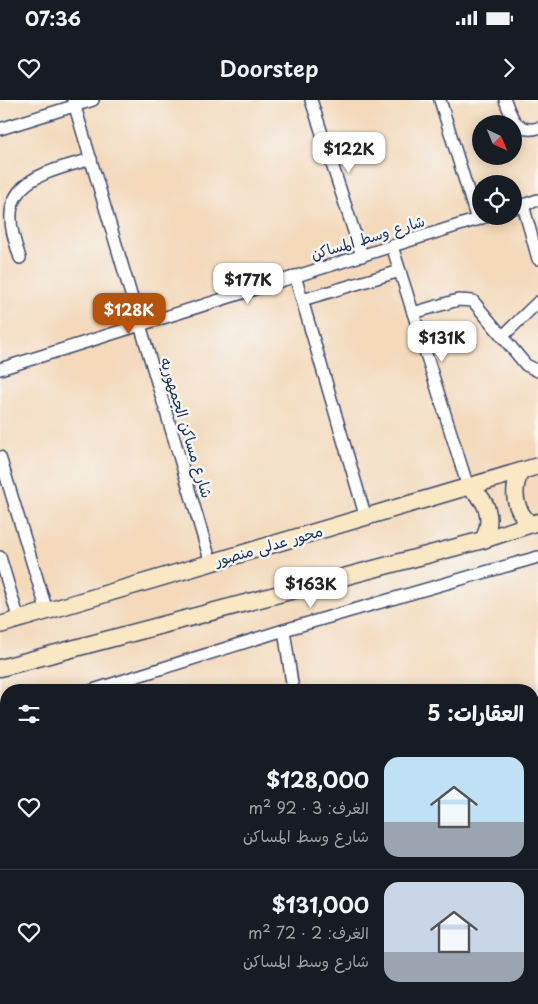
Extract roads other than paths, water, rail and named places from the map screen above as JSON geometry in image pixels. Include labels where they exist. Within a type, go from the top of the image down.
[{"type":"main road","name":"محور عدلى منصور","points":[[0,625],[538,466]]},
{"type":"main road","points":[[521,471],[515,495],[520,511],[534,523]]},
{"type":"main road","points":[[468,488],[480,496],[488,510],[489,526],[483,540]]},
{"type":"main road","points":[[0,668],[483,540],[534,523]]},
{"type":"street","points":[[0,129],[74,103],[93,100]]},
{"type":"street","points":[[312,100],[362,256]]},
{"type":"street","points":[[440,100],[472,190]]},
{"type":"street","points":[[505,100],[514,122],[521,128],[529,131],[538,128]]},
{"type":"street","name":"شارع مساكن الجمهوريه","points":[[74,103],[211,563]]},
{"type":"street","points":[[20,258],[10,217],[17,194],[34,178],[91,159]]},
{"type":"street","points":[[522,206],[538,200]]},
{"type":"street","points":[[522,217],[538,259]]},
{"type":"street","name":"شارع وسط المساكن","points":[[0,369],[472,221]]},
{"type":"street","points":[[392,246],[468,488]]},
{"type":"street","points":[[302,300],[400,271]]},
{"type":"street","points":[[295,276],[366,518]]},
{"type":"street","points":[[413,313],[466,299],[479,306],[526,365],[538,371]]},
{"type":"street","points":[[503,336],[538,302]]},
{"type":"street","points":[[0,457],[47,611]]},
{"type":"street","points":[[112,684],[284,630],[538,557]]},
{"type":"street","points":[[0,558],[19,620]]},
{"type":"street","points":[[284,630],[292,684]]}]
